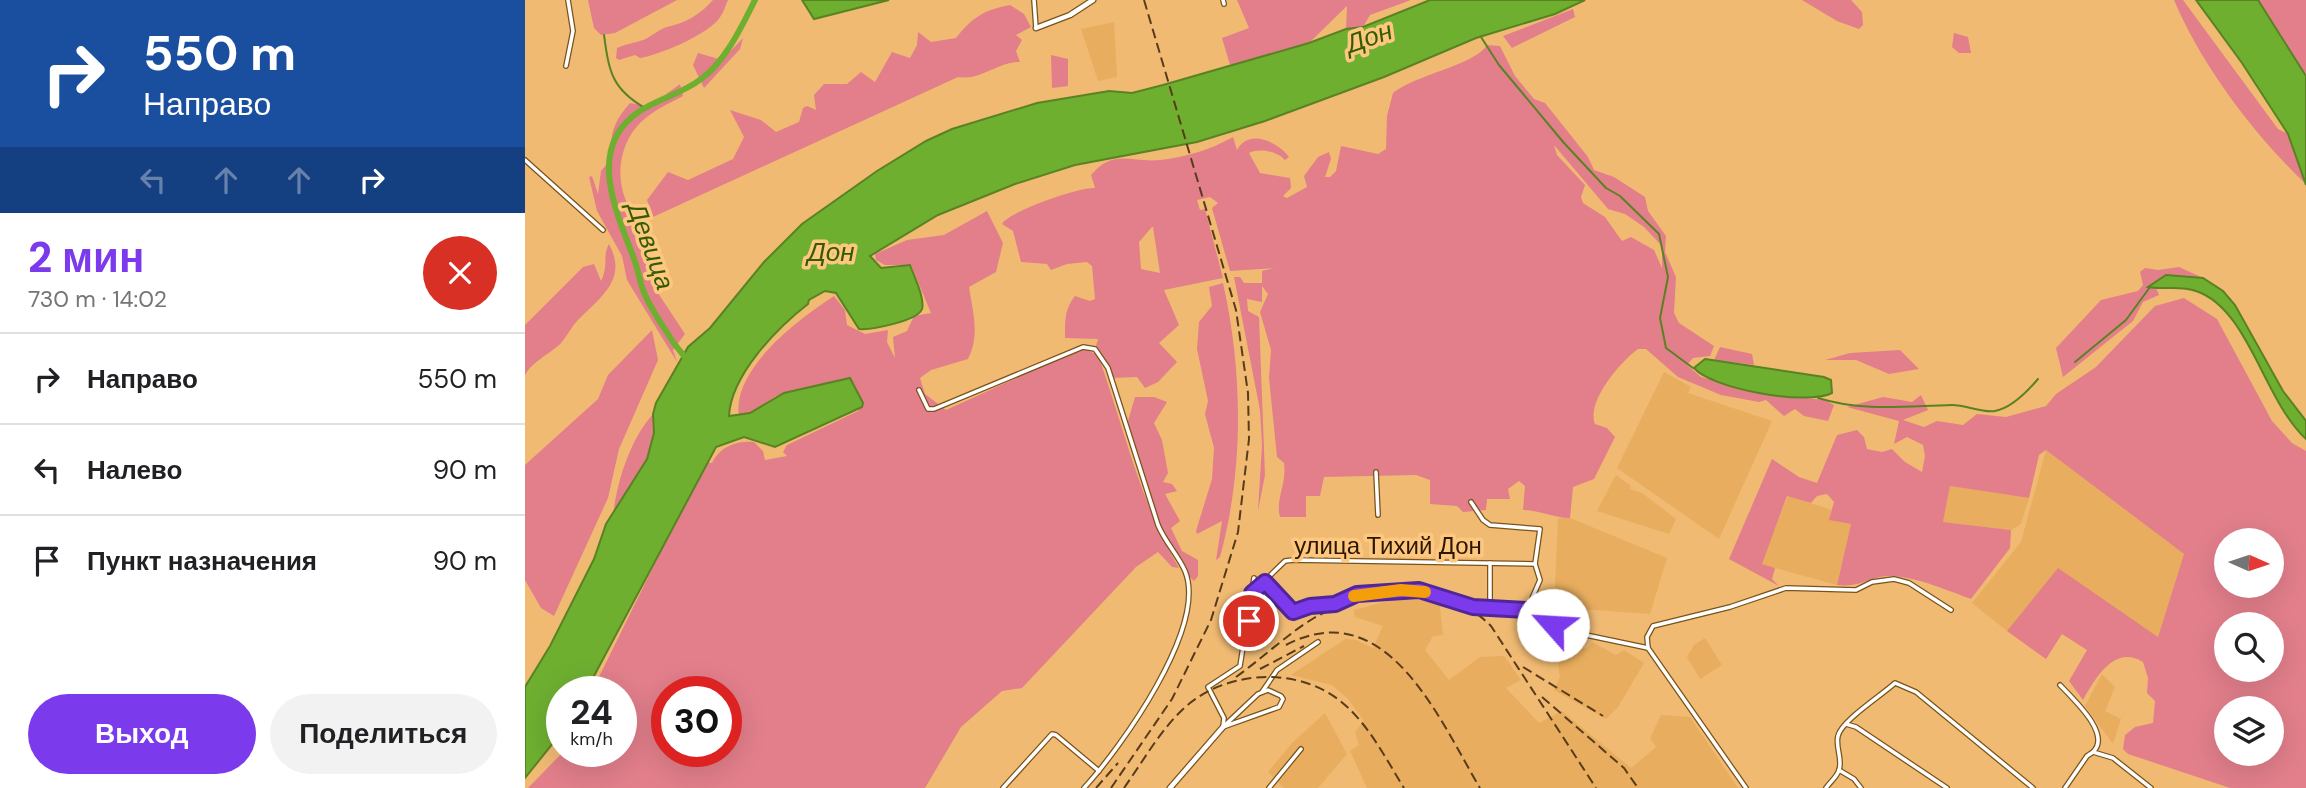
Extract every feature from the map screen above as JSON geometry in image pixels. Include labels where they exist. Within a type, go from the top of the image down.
[{"type":"street","points":[[566,66],[573,31],[568,0]]},
{"type":"street","points":[[1034,0],[1035,27],[1070,15],[1093,0]]},
{"type":"street","points":[[525,160],[603,230]]},
{"type":"street","points":[[919,390],[928,409],[934,409],[1077,348],[1095,349],[1108,368],[1165,544],[1185,572],[1189,595],[1179,634],[1146,706],[1099,771],[1083,788]]},
{"type":"street","points":[[1376,472],[1378,515]]},
{"type":"street","points":[[1471,502],[1490,524],[1540,529],[1535,564],[1540,580],[1527,610]]},
{"type":"street","name":"улица Тихий Дон","points":[[1252,593],[1285,561],[1293,560],[1535,564]]},
{"type":"street","points":[[1490,563],[1490,608]]},
{"type":"street","points":[[1223,727],[1224,718],[1208,687],[1240,666],[1254,578]]},
{"type":"street","points":[[1746,788],[1648,648],[1647,637],[1653,626],[1730,607],[1786,589],[1856,590],[1872,583],[1894,579],[1909,583],[1951,610]]},
{"type":"street","points":[[1265,582],[1293,612],[1310,606],[1335,604],[1357,594],[1419,590],[1473,607],[1527,610],[1562,630],[1648,648]]},
{"type":"street","points":[[1170,788],[1223,727],[1262,692],[1277,670],[1318,642]]},
{"type":"street","points":[[1826,788],[1839,770],[1838,736],[1845,724],[1895,683],[1916,692],[2033,788]]},
{"type":"street","points":[[2060,685],[2085,714],[2100,738],[2099,747],[2087,756],[2065,788]]},
{"type":"street","points":[[1223,727],[1282,703],[1281,696],[1268,690],[1262,692]]},
{"type":"street","points":[[1845,724],[1856,727],[1947,788]]},
{"type":"street","points":[[1003,788],[1052,734],[1099,771]]},
{"type":"street","points":[[1269,788],[1301,749]]},
{"type":"street","points":[[2093,752],[2113,758],[2151,788]]},
{"type":"street","points":[[1839,770],[1854,779],[1861,788]]},
{"type":"shaded area","points":[[588,0],[677,0],[615,33],[601,35],[594,28]]},
{"type":"shaded area","points":[[713,0],[728,0],[718,20],[703,32],[681,44],[648,56],[640,58],[635,55],[619,60],[616,58],[617,48],[686,21]]},
{"type":"shaded area","points":[[1237,0],[1411,0],[1370,15],[1363,27],[1346,29],[1347,6],[1309,43],[1230,65],[1222,38],[1249,28]]},
{"type":"shaded area","points":[[1802,0],[1851,0],[1862,12],[1863,25],[1859,29],[1837,21]]},
{"type":"shaded area","points":[[2174,0],[2183,0],[2278,129],[2288,134],[2306,184],[2267,144],[2231,98],[2199,50]]},
{"type":"shaded area","points":[[2258,0],[2306,0],[2306,77]]},
{"type":"shaded area","points":[[1010,5],[1024,14],[1031,27],[1016,35],[1022,40],[1016,51],[1020,62],[966,78],[958,77],[653,217],[647,200],[668,172],[688,180],[733,159],[744,137],[730,110],[761,120],[776,132],[799,122],[803,108],[807,106],[816,110],[814,95],[824,84],[847,84],[861,72],[875,82],[892,52],[910,58],[917,45],[918,32],[931,42],[956,38],[979,16],[992,9]]},
{"type":"shaded area","points":[[1573,9],[1575,17],[1512,48],[1503,36]]},
{"type":"shaded area","points":[[1114,22],[1117,77],[1098,81],[1081,29]]},
{"type":"shaded area","points":[[1954,33],[1968,37],[1971,53],[1959,53],[1952,47]]},
{"type":"shaded area","points":[[743,38],[740,49],[704,88],[693,65],[698,53],[722,60]]},
{"type":"shaded area","points":[[1487,45],[1500,46],[1515,76],[1534,99],[1545,103],[1588,157],[1594,170],[1614,177],[1645,197],[1648,211],[1666,236],[1665,252],[1676,277],[1674,313],[1679,323],[1714,346],[1710,356],[1693,358],[1687,365],[1701,377],[1761,393],[1824,400],[1834,405],[1828,421],[1804,416],[1795,409],[1784,416],[1766,400],[1759,402],[1721,395],[1678,377],[1646,349],[1638,349],[1606,383],[1595,405],[1595,424],[1607,428],[1615,437],[1594,479],[1573,487],[1570,518],[1523,510],[1525,486],[1519,481],[1508,489],[1510,499],[1487,499],[1486,510],[1463,512],[1457,506],[1430,504],[1430,480],[1416,475],[1324,477],[1320,496],[1306,496],[1306,517],[1280,517],[1284,463],[1277,457],[1269,378],[1271,350],[1260,312],[1268,294],[1262,286],[1262,302],[1247,299],[1248,311],[1259,317],[1265,475],[1258,511],[1262,445],[1260,410],[1234,277],[1240,277],[1244,283],[1262,283],[1262,271],[1274,268],[1230,271],[1212,208],[1218,203],[1210,197],[1197,200],[1200,210],[1205,209],[1223,278],[1164,290],[1179,325],[1159,343],[1177,362],[1158,382],[1145,388],[1137,377],[1111,378],[1095,349],[1098,339],[1065,338],[1065,322],[1071,301],[1075,296],[1090,301],[1095,299],[1092,266],[1087,262],[1067,264],[1051,270],[1047,264],[1021,262],[1013,231],[1002,224],[1018,213],[1045,201],[1075,191],[1095,188],[1091,175],[1107,162],[1123,158],[1160,160],[1179,157],[1207,149],[1233,137],[1237,150],[1242,143],[1256,139],[1271,142],[1284,151],[1289,157],[1285,160],[1278,154],[1263,151],[1249,153],[1260,173],[1290,178],[1291,188],[1283,196],[1287,198],[1307,187],[1304,176],[1318,157],[1329,152],[1331,159],[1325,177],[1330,177],[1336,171],[1341,146],[1378,154],[1386,149],[1387,116],[1393,93],[1403,86],[1481,52]],"holes":[[[1554,145],[1608,209],[1625,214],[1644,227],[1662,246],[1662,268],[1654,250],[1631,237],[1622,241],[1605,217],[1583,203],[1581,197],[1585,185],[1557,155]],[[1153,227],[1160,273],[1141,269],[1139,242]]]},
{"type":"shaded area","points":[[1051,55],[1068,59],[1068,86],[1052,88]]},
{"type":"shaded area","points":[[680,84],[683,96],[651,114],[632,133],[622,158],[620,172],[625,199],[641,221],[647,269],[656,290],[685,334],[673,350],[677,362],[627,280],[622,256],[597,211],[589,177],[592,176],[598,194],[601,171],[612,158],[614,128],[630,103],[651,107],[665,101],[665,95]]},
{"type":"shaded area","points":[[987,211],[1003,243],[996,272],[969,287],[975,333],[968,359],[931,370],[920,378],[925,394],[946,410],[1082,348],[1098,355],[1143,491],[1179,568],[1172,567],[1158,552],[1136,567],[1022,688],[1002,691],[961,727],[925,788],[528,788],[548,767],[637,767],[637,676],[599,676],[705,462],[712,463],[719,453],[729,446],[748,442],[754,442],[763,451],[765,460],[787,456],[783,452],[787,445],[858,411],[863,403],[849,378],[776,396],[739,417],[739,399],[746,381],[770,347],[803,318],[834,296],[845,310],[847,325],[865,334],[888,330],[887,342],[895,358],[893,337],[907,331],[914,316],[931,313],[911,265],[885,265],[876,260],[875,254],[907,240],[944,235]]},
{"type":"shaded area","points":[[609,244],[615,267],[609,286],[575,323],[561,343],[535,363],[525,375],[525,325],[583,267],[594,264],[601,281]]},
{"type":"shaded area","points":[[2179,267],[2203,278],[2166,275],[2149,287],[2156,288],[2159,295],[2143,302],[2133,321],[2063,377],[2056,348],[2101,300],[2138,291],[2143,285],[2140,272],[2145,268],[2158,270]]},
{"type":"shaded area","points":[[1223,283],[1234,351],[1238,420],[1237,455],[1228,524],[1220,557],[1216,560],[1222,521],[1197,534],[1196,531],[1212,479],[1214,448],[1205,414],[1208,401],[1197,349],[1199,322],[1212,306],[1209,287]]},
{"type":"shaded area","points":[[2184,298],[2217,319],[2272,421],[2292,443],[2306,451],[2306,788],[2230,788],[2128,754],[2123,749],[2125,735],[2135,727],[2153,723],[2155,701],[2147,693],[2148,678],[2143,662],[2123,657],[2114,661],[2100,674],[2083,700],[2069,681],[2087,650],[2062,634],[2046,659],[2007,631],[2058,568],[2158,637],[2184,554],[2046,450],[2039,455],[2029,498],[1950,486],[1943,522],[2011,530],[2010,548],[1971,599],[1901,577],[1883,577],[1853,585],[1837,585],[1851,524],[1829,520],[1834,502],[1827,494],[1817,496],[1811,503],[1787,496],[1762,564],[1775,568],[1772,579],[1779,586],[1729,559],[1772,459],[1799,477],[1817,483],[1837,435],[1857,430],[1864,437],[1867,449],[1882,452],[1892,449],[1905,462],[1922,472],[1925,456],[1923,445],[1907,437],[1894,444],[1899,421],[1847,407],[1883,397],[1912,402],[1921,395],[1928,410],[1903,420],[1924,427],[1937,421],[1963,425],[1977,414],[2006,417],[2046,406],[2056,394],[2096,367],[2155,306]]},
{"type":"shaded area","points":[[652,330],[658,360],[619,449],[608,498],[554,616],[541,608],[525,580],[525,465],[598,399],[608,375]]},
{"type":"shaded area","points":[[1720,347],[1752,354],[1754,365],[1714,360]]},
{"type":"shaded area","points":[[1900,350],[1919,369],[1889,374],[1856,360],[1825,360],[1850,353]]},
{"type":"shaded area","points":[[1664,372],[1691,387],[1688,393],[1772,421],[1719,539],[1617,468]]},
{"type":"shaded area","points":[[1135,397],[1154,397],[1167,402],[1154,423],[1162,440],[1168,473],[1163,482],[1172,484],[1177,491],[1165,494],[1180,521],[1171,528],[1182,551],[1198,560],[1198,576],[1194,581],[1185,572],[1159,528],[1128,421]]},
{"type":"shaded area","points":[[653,414],[654,428],[648,455],[613,516],[631,448]]},
{"type":"shaded area","points":[[2046,450],[2184,554],[2158,637],[2058,569],[2007,631],[1972,603],[2021,542]]},
{"type":"shaded area","points":[[1616,475],[1631,486],[1630,489],[1642,493],[1676,519],[1669,534],[1597,511]]},
{"type":"shaded area","points":[[1950,486],[2029,498],[2021,524],[2011,530],[1943,522]]},
{"type":"shaded area","points":[[1788,496],[1832,510],[1830,520],[1851,524],[1837,585],[1761,564]]},
{"type":"shaded area","points":[[1558,518],[1570,518],[1667,558],[1650,614],[1554,607]]},
{"type":"shaded area","points":[[1408,596],[1439,599],[1443,635],[1433,636],[1425,650],[1449,680],[1480,657],[1504,656],[1521,680],[1506,688],[1539,723],[1562,711],[1631,768],[1656,747],[1650,738],[1661,715],[1690,717],[1738,788],[1367,788],[1350,751],[1359,745],[1355,732],[1364,721],[1348,699],[1332,685],[1291,675],[1345,639],[1356,640],[1373,648],[1383,626],[1355,617],[1354,610]]},
{"type":"shaded area","points":[[1705,638],[1722,665],[1700,679],[1687,657],[1694,645]]},
{"type":"shaded area","points":[[1592,642],[1616,655],[1624,650],[1644,663],[1618,707],[1606,719],[1554,690],[1560,677],[1558,664],[1571,650],[1588,648]]},
{"type":"shaded area","points":[[2102,674],[2115,687],[2105,711],[2121,719],[2113,744],[2085,706]]},
{"type":"shaded area","points":[[1325,713],[1347,754],[1318,788],[1284,788],[1268,772],[1293,742]]},
{"type":"water","points":[[802,0],[889,0],[814,19]]},
{"type":"water","name":"Дон","points":[[1430,0],[1585,0],[1555,14],[1476,38],[1384,77],[1265,121],[1197,142],[1075,165],[1015,184],[938,215],[870,256],[881,268],[910,265],[923,304],[919,313],[903,321],[859,329],[836,293],[825,291],[809,300],[808,304],[770,339],[747,369],[732,400],[729,416],[750,413],[784,393],[850,378],[863,403],[862,407],[775,447],[744,437],[716,447],[594,676],[546,676],[546,752],[525,778],[525,687],[550,646],[594,559],[606,524],[647,459],[654,433],[653,414],[656,403],[688,347],[710,328],[764,262],[802,224],[877,171],[926,141],[952,129],[1037,103],[1109,91],[1132,93],[1309,43],[1346,29],[1363,27]]},
{"type":"water","points":[[2196,0],[2258,0],[2306,76],[2306,185],[2288,134],[2242,63]]},
{"type":"water","points":[[2166,275],[2203,278],[2223,291],[2235,305],[2283,391],[2306,421],[2306,439],[2278,402],[2243,335],[2214,301],[2190,289],[2148,287]]},
{"type":"water","points":[[1705,359],[1824,377],[1831,380],[1832,393],[1802,398],[1739,389],[1704,376],[1694,368]]},
{"type":"waterway","name":"Девица","points":[[687,360],[670,338],[644,293],[613,199],[609,160],[623,125],[640,111],[694,84],[710,72],[732,43],[755,0]]},
{"type":"waterway","points":[[604,35],[614,78],[625,94],[645,108]]},
{"type":"waterway","points":[[1481,37],[1499,65],[1564,143],[1606,188],[1620,196],[1659,234],[1668,277],[1660,318],[1666,348],[1693,368]]},
{"type":"waterway","points":[[2075,362],[2126,320],[2150,287]]},
{"type":"waterway","points":[[1818,398],[1868,407],[1952,405],[1995,411],[2013,403],[2038,379]]},
{"type":"railway","points":[[1111,788],[1172,699],[1211,620],[1238,532],[1249,439],[1248,393],[1236,310],[1144,0]]},
{"type":"railway","points":[[1236,677],[1305,624],[1335,608],[1381,595],[1405,593],[1429,595],[1451,601],[1472,611],[1491,626],[1596,788]]},
{"type":"railway","points":[[1286,645],[1322,633],[1353,636],[1381,649],[1406,672],[1428,699],[1480,788]]},
{"type":"railway","points":[[1260,669],[1304,646]]},
{"type":"railway","points":[[1523,667],[1603,716]]},
{"type":"railway","points":[[1124,788],[1163,732],[1190,703],[1226,684],[1268,677],[1309,684],[1345,705],[1370,733],[1404,788]]},
{"type":"railway","points":[[1542,697],[1624,768],[1638,788]]},
{"type":"railway","points":[[1096,788],[1118,763]]},
{"type":"slow traffic","points":[[1354,596],[1401,590],[1425,592]]},
{"type":"route","points":[[1249,621],[1252,593],[1265,582],[1272,593],[1293,612],[1310,606],[1328,606],[1357,594],[1419,590],[1473,607],[1527,610],[1536,618],[1553,625]]}]
